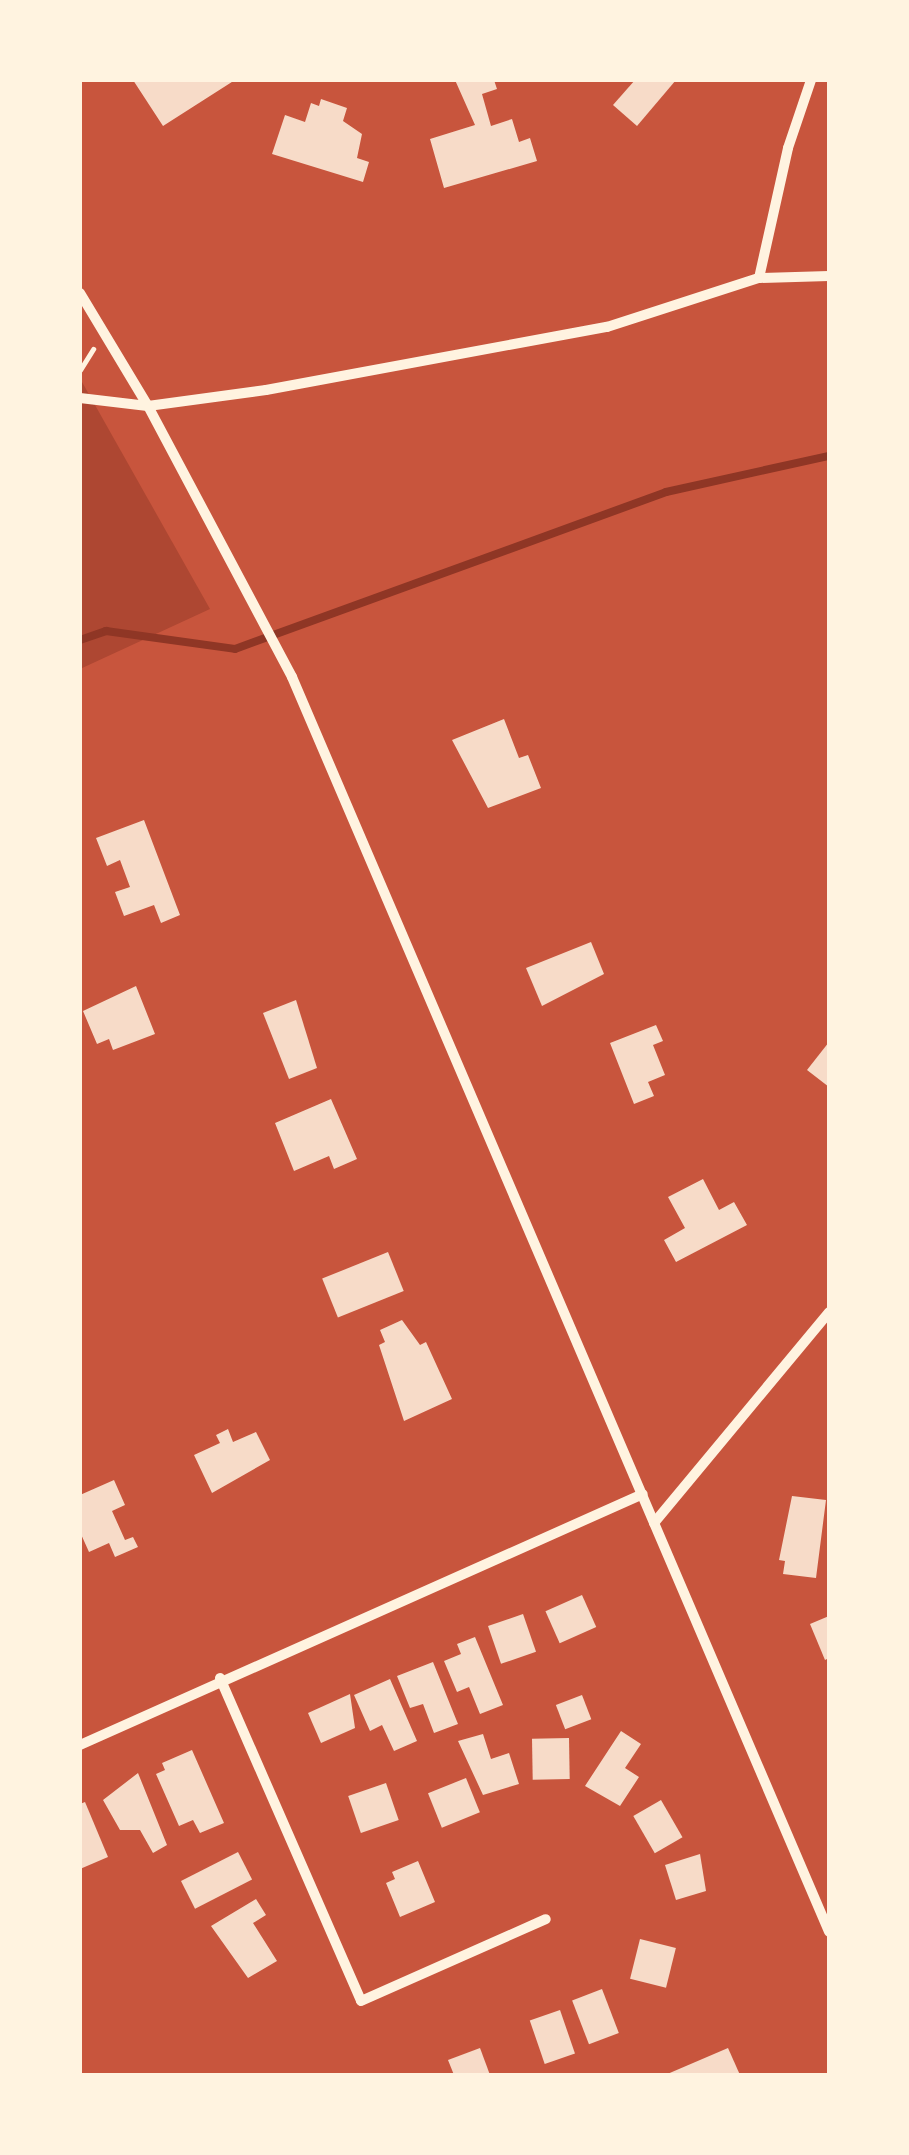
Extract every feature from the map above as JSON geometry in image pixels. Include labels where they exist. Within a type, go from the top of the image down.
[{"type":"street","points":[[759,278],[788,148],[811,80]]},
{"type":"street","points":[[80,398],[148,406],[607,327],[759,278],[829,276]]},
{"type":"street","points":[[80,293],[148,406],[279,652],[829,1932]]},
{"type":"street","points":[[654,1523],[829,1312]]},
{"type":"street","points":[[80,1745],[220,1678],[643,1494]]},
{"type":"street","points":[[220,1678],[361,2001],[546,1919]]},
{"type":"shaded area","points":[[80,383],[210,609],[80,669]]},
{"type":"building","points":[[133,80],[235,80],[163,126]]},
{"type":"building","points":[[455,80],[494,80],[497,89],[482,94],[491,126],[512,119],[519,142],[530,138],[537,161],[444,188],[430,139],[475,125]]},
{"type":"building","points":[[635,80],[676,80],[637,126],[613,105]]},
{"type":"building","points":[[321,99],[347,108],[343,121],[362,134],[357,158],[369,162],[363,182],[272,154],[285,115],[305,122],[311,103],[319,106]]},
{"type":"building","points":[[504,719],[519,758],[528,755],[541,788],[488,808],[452,740]]},
{"type":"building","points":[[144,820],[180,915],[161,923],[154,905],[124,916],[115,892],[130,887],[120,860],[107,866],[96,838]]},
{"type":"building","points":[[591,942],[604,974],[542,1006],[526,968]]},
{"type":"building","points":[[136,986],[155,1034],[113,1050],[109,1039],[97,1044],[83,1011]]},
{"type":"building","points":[[296,1000],[317,1068],[289,1079],[263,1013]]},
{"type":"building","points":[[656,1025],[663,1041],[653,1045],[665,1075],[648,1082],[654,1096],[634,1104],[610,1043]]},
{"type":"building","points":[[829,1042],[829,1087],[807,1070]]},
{"type":"building","points":[[331,1099],[357,1159],[334,1169],[329,1156],[294,1171],[275,1123]]},
{"type":"building","points":[[703,1179],[719,1210],[734,1202],[747,1225],[676,1262],[664,1240],[685,1228],[668,1197]]},
{"type":"building","points":[[388,1252],[404,1291],[338,1318],[322,1279]]},
{"type":"building","points":[[402,1320],[420,1345],[426,1342],[452,1399],[404,1421],[379,1345],[385,1342],[380,1330]]},
{"type":"building","points":[[228,1429],[233,1442],[256,1432],[270,1460],[212,1493],[194,1455],[220,1443],[216,1435]]},
{"type":"building","points":[[114,1480],[125,1505],[112,1511],[125,1540],[133,1537],[138,1547],[115,1557],[109,1543],[89,1552],[80,1532],[80,1495]]},
{"type":"building","points":[[792,1496],[826,1500],[816,1578],[783,1574],[785,1561],[779,1560]]},
{"type":"building","points":[[582,1595],[596,1627],[560,1643],[545,1611]]},
{"type":"building","points":[[523,1614],[536,1652],[501,1664],[488,1626]]},
{"type":"building","points":[[829,1616],[829,1658],[825,1660],[810,1624]]},
{"type":"building","points":[[475,1637],[503,1705],[480,1714],[469,1687],[457,1692],[444,1661],[461,1654],[457,1644]]},
{"type":"building","points":[[433,1662],[458,1724],[434,1733],[423,1704],[410,1708],[397,1676]]},
{"type":"building","points":[[390,1679],[417,1741],[394,1751],[382,1725],[370,1731],[354,1695]]},
{"type":"building","points":[[350,1694],[355,1728],[321,1743],[308,1713]]},
{"type":"building","points":[[582,1695],[591,1719],[565,1729],[556,1705]]},
{"type":"building","points":[[621,1731],[641,1744],[625,1768],[639,1777],[620,1806],[585,1786]]},
{"type":"building","points":[[483,1734],[491,1759],[509,1753],[519,1784],[483,1795],[458,1741]]},
{"type":"building","points":[[569,1738],[570,1779],[533,1780],[532,1739]]},
{"type":"building","points":[[192,1750],[224,1823],[200,1833],[193,1820],[179,1826],[156,1774],[165,1770],[162,1763]]},
{"type":"building","points":[[138,1773],[167,1845],[153,1853],[140,1830],[120,1830],[103,1800]]},
{"type":"building","points":[[466,1778],[480,1812],[442,1828],[428,1793]]},
{"type":"building","points":[[386,1783],[399,1820],[361,1833],[348,1796]]},
{"type":"building","points":[[661,1800],[682,1837],[655,1853],[633,1816]]},
{"type":"building","points":[[85,1802],[108,1857],[80,1869],[80,1804]]},
{"type":"building","points":[[238,1852],[252,1880],[195,1909],[181,1881]]},
{"type":"building","points":[[700,1854],[706,1891],[676,1900],[665,1865]]},
{"type":"building","points":[[418,1861],[435,1902],[400,1917],[386,1883],[395,1879],[392,1872]]},
{"type":"building","points":[[256,1899],[266,1915],[253,1923],[277,1961],[248,1978],[211,1926]]},
{"type":"building","points":[[640,1939],[676,1948],[666,1988],[630,1979]]},
{"type":"building","points":[[602,1989],[619,2033],[589,2044],[572,2000]]},
{"type":"building","points":[[560,2010],[575,2053],[545,2064],[530,2020]]},
{"type":"building","points":[[480,2048],[490,2075],[454,2075],[448,2060]]},
{"type":"building","points":[[728,2048],[740,2075],[665,2075]]},
{"type":"waterway","points":[[80,640],[106,631],[235,649],[666,492],[829,456]]}]
